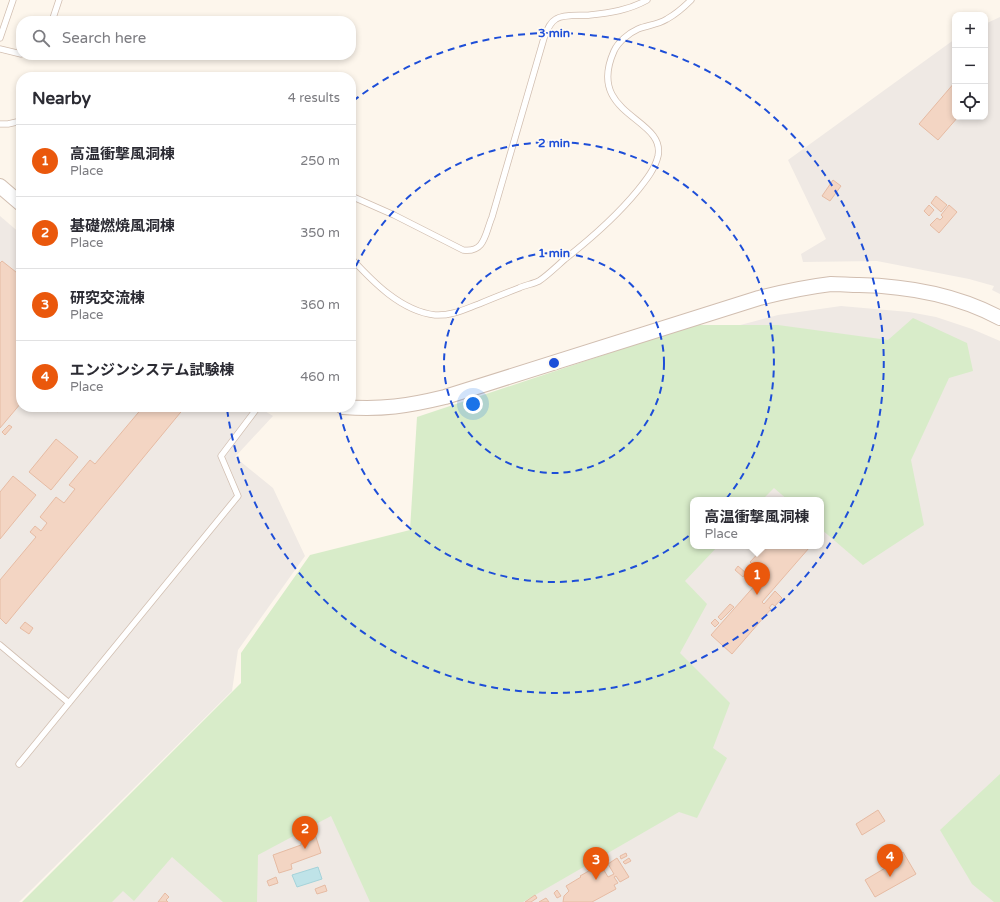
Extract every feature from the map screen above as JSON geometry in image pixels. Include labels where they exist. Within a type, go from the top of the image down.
[{"type":"street","points":[[0,186],[16,200]]},
{"type":"street","points":[[356,407],[384,408],[413,405],[791,289],[833,284],[905,288],[930,292],[959,300],[1000,318]]},
{"type":"lane","points":[[0,38],[13,0]]},
{"type":"lane","points":[[54,16],[59,0]]},
{"type":"lane","points":[[356,198],[394,215],[463,250],[472,251],[478,248],[482,244],[492,217],[544,38],[550,24],[555,19],[560,17],[592,15],[624,10],[635,7],[647,0]]},
{"type":"lane","points":[[356,263],[377,285],[394,297],[419,311],[436,314],[453,314],[538,281],[600,231],[624,208],[648,178],[655,165],[658,154],[657,143],[651,133],[623,109],[611,94],[607,85],[608,71],[614,50],[626,36],[638,28],[654,25],[667,19],[691,0]]},
{"type":"lane","points":[[0,48],[16,53]]},
{"type":"lane","points":[[0,124],[16,122]]},
{"type":"lane","points":[[19,764],[238,496],[221,456],[254,412]]},
{"type":"lane","points":[[0,645],[69,703]]},
{"type":"shaded area","points":[[1000,17],[1000,294],[992,290],[994,286],[969,279],[877,261],[803,262],[801,254],[826,239],[788,160],[952,41],[952,120],[988,120],[988,23]]},
{"type":"shaded area","points":[[0,216],[16,230],[16,412],[266,412],[273,416],[235,457],[273,488],[305,556],[238,650],[232,691],[19,902],[0,902]]},
{"type":"shaded area","points":[[841,306],[909,312],[936,317],[972,329],[1000,341],[1000,902],[43,902],[88,878],[329,586],[729,328],[778,315]]},
{"type":"green space","points":[[913,318],[967,343],[973,371],[949,378],[911,460],[924,525],[863,565],[824,532],[824,497],[784,497],[774,488],[765,497],[690,497],[690,549],[715,549],[685,581],[707,604],[680,653],[730,703],[713,748],[727,758],[697,818],[679,812],[523,902],[370,902],[331,816],[258,855],[257,902],[223,902],[172,857],[134,901],[123,891],[112,902],[22,902],[241,683],[241,653],[310,555],[410,530],[417,417],[694,325],[778,325],[888,340]]},
{"type":"green space","points":[[1000,774],[1000,902],[994,902],[972,884],[940,830]]},
{"type":"water","points":[[318,867],[322,879],[297,887],[292,875]]},
{"type":"building","points":[[952,86],[952,120],[955,120],[938,140],[919,124]]},
{"type":"building","points":[[833,180],[841,186],[830,201],[822,196]]},
{"type":"building","points":[[936,196],[947,205],[941,212],[931,203]]},
{"type":"building","points":[[929,205],[934,210],[929,216],[924,211]]},
{"type":"building","points":[[949,205],[957,212],[939,233],[930,225],[937,218],[940,220],[943,217],[941,215]]},
{"type":"building","points":[[2,261],[16,272],[16,409],[0,428],[0,263]]},
{"type":"building","points":[[139,412],[181,412],[6,624],[0,618],[0,580],[36,537],[30,532],[35,526],[41,531],[47,523],[40,517],[56,497],[64,503],[75,489],[69,485],[90,460],[95,464]]},
{"type":"building","points":[[9,425],[12,427],[5,435],[2,432]]},
{"type":"building","points":[[56,439],[78,457],[51,490],[29,472]]},
{"type":"building","points":[[13,476],[36,495],[0,539],[0,492]]},
{"type":"building","points":[[762,549],[808,549],[762,602],[764,604],[775,591],[782,598],[775,606],[772,604],[769,608],[771,609],[732,654],[711,635],[764,575],[750,562]]},
{"type":"building","points":[[751,565],[757,570],[755,572],[749,567]]},
{"type":"building","points":[[738,566],[746,573],[743,577],[735,570]]},
{"type":"building","points":[[752,579],[755,582],[752,586],[748,583]]},
{"type":"building","points":[[730,604],[734,607],[721,620],[718,617]]},
{"type":"building","points":[[715,619],[719,623],[715,627],[711,623]]},
{"type":"building","points":[[25,622],[33,628],[29,634],[20,628]]},
{"type":"building","points":[[878,810],[885,821],[862,835],[856,824]]},
{"type":"building","points":[[314,831],[321,853],[291,864],[292,869],[279,873],[273,855],[301,845],[301,843],[305,841],[303,835]]},
{"type":"building","points":[[903,852],[916,874],[875,897],[865,880],[887,867],[884,863]]},
{"type":"building","points":[[626,853],[627,856],[621,859],[620,856]]},
{"type":"building","points":[[602,856],[604,859],[600,862],[598,859]]},
{"type":"building","points":[[617,858],[629,877],[620,882],[616,876],[614,877],[618,883],[614,885],[616,889],[592,902],[563,902],[564,896],[569,891],[566,886],[594,868],[595,869],[601,865],[608,877],[614,874],[608,864]]},
{"type":"building","points":[[629,858],[631,861],[625,864],[623,862]]},
{"type":"building","points":[[276,877],[278,883],[269,886],[267,881]]},
{"type":"building","points":[[325,885],[327,891],[317,894],[315,889]]},
{"type":"building","points":[[557,890],[561,896],[557,898],[554,893]]},
{"type":"building","points":[[165,893],[169,897],[166,900],[168,902],[158,902]]},
{"type":"building","points":[[535,895],[537,898],[531,902],[525,902]]},
{"type":"building","points":[[546,898],[549,902],[539,902]]},
{"type":"place","name":"高温衝撃風洞棟","points":[[757,595]]},
{"type":"place","name":"基礎燃焼風洞棟","points":[[305,849]]},
{"type":"place","name":"エンジンシステム試験棟","points":[[890,877]]},
{"type":"place","name":"研究交流棟","points":[[596,880]]}]
